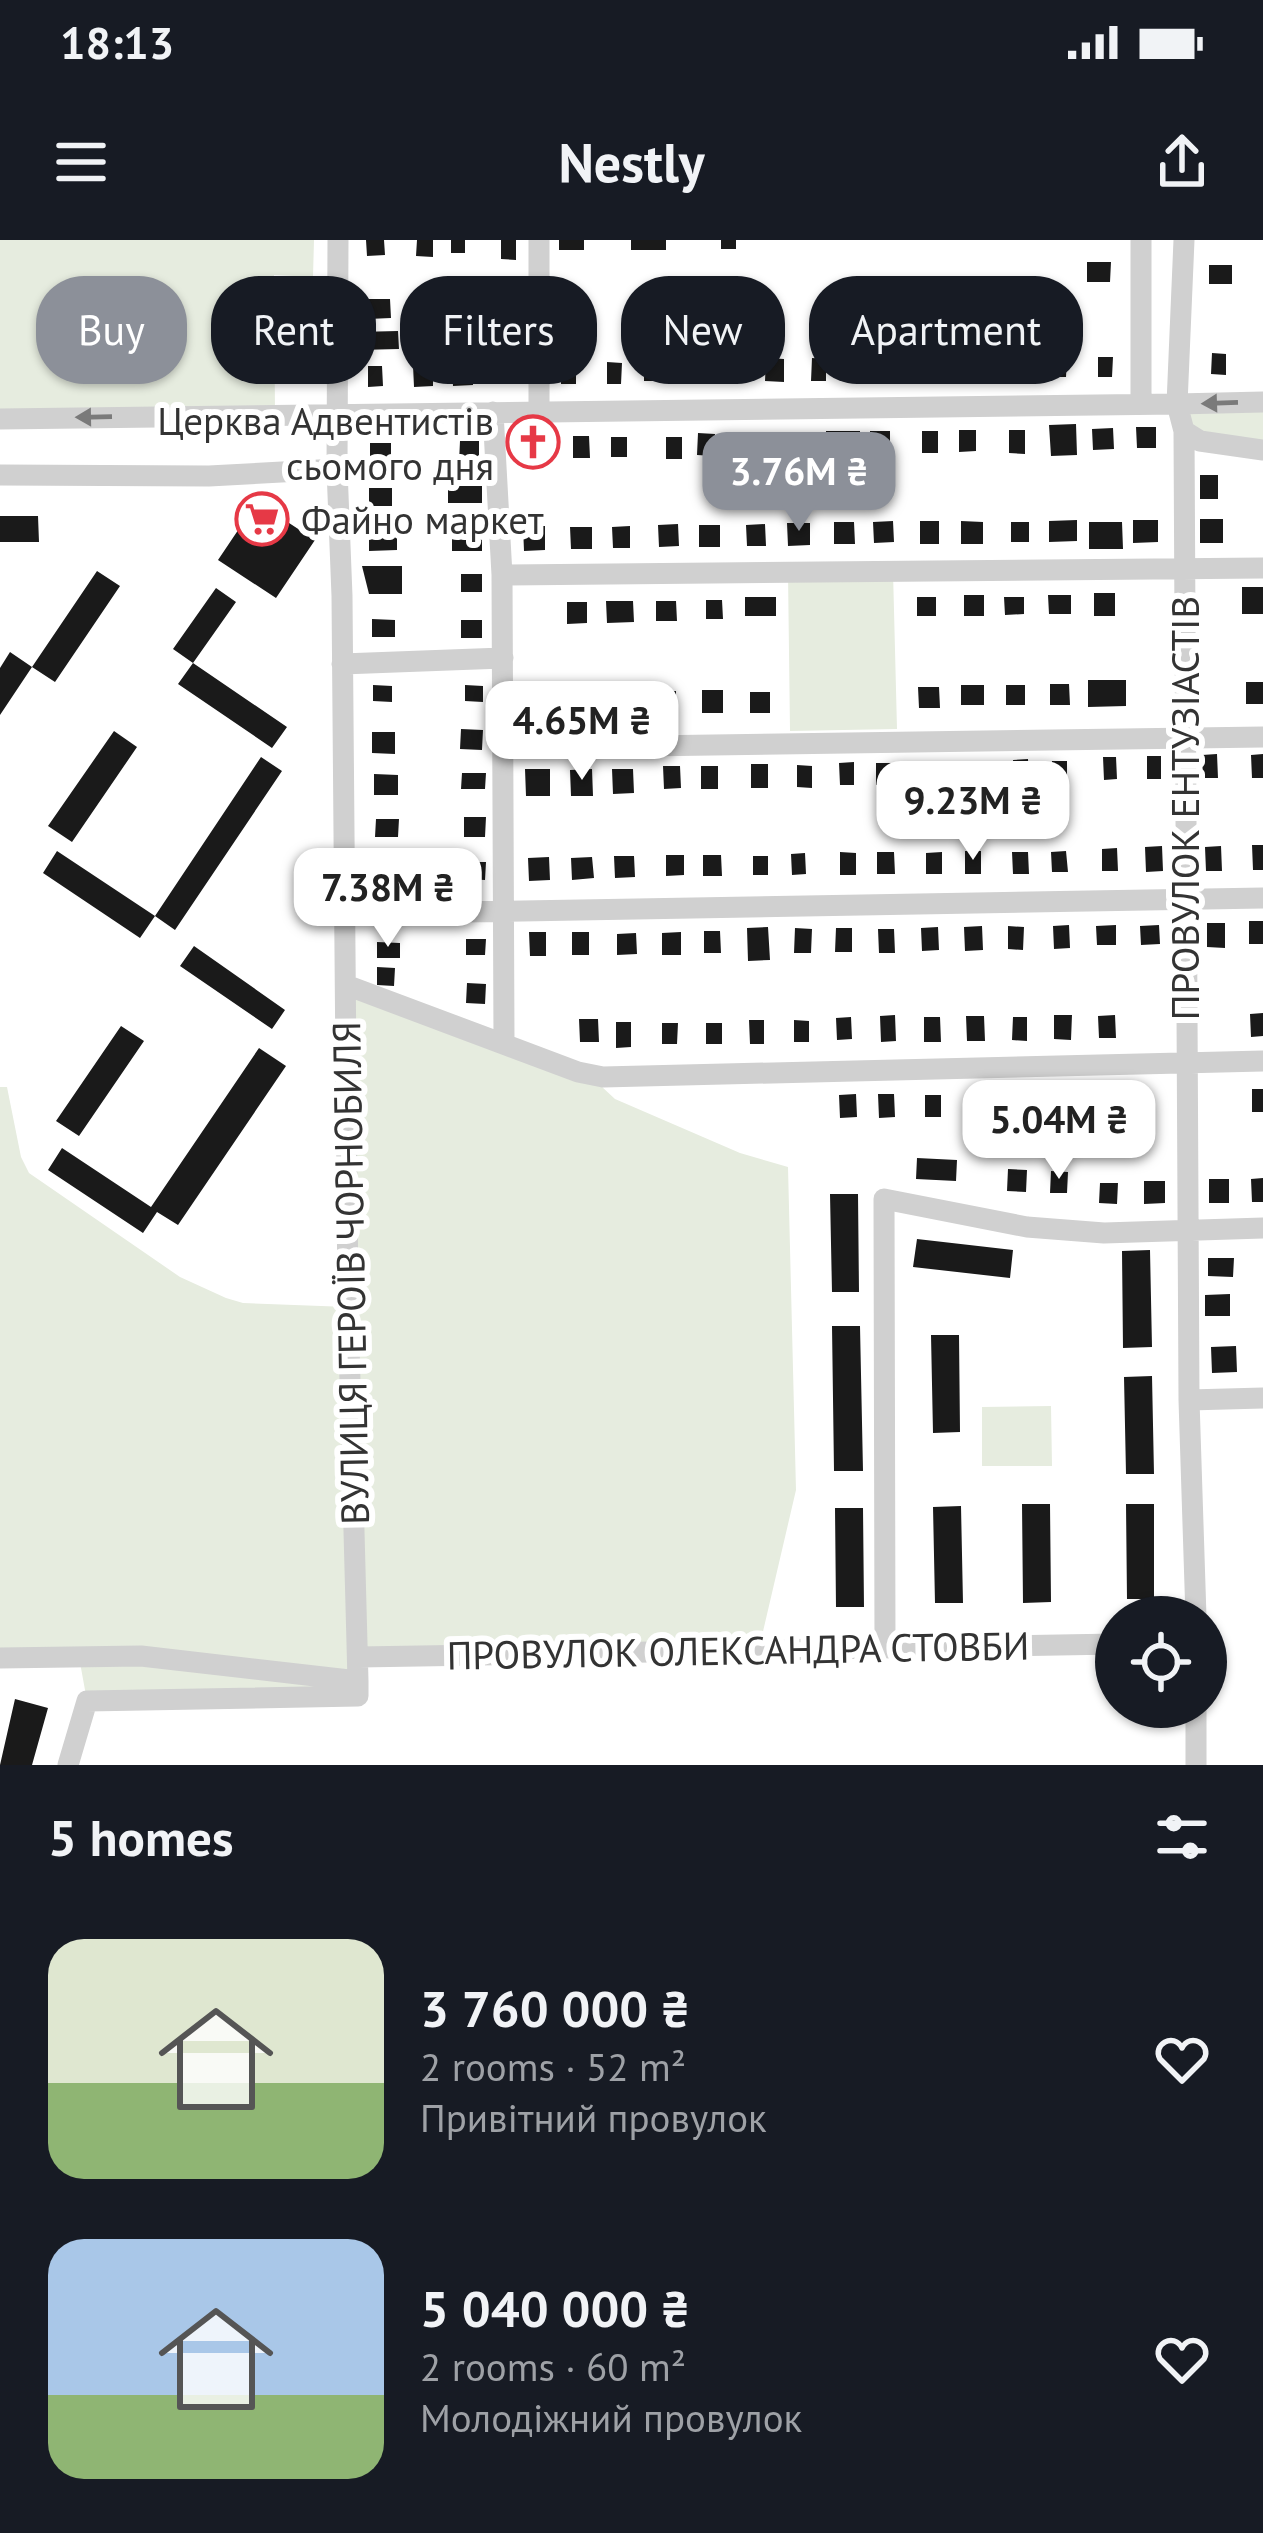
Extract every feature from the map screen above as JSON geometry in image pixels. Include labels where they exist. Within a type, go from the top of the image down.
[{"type":"street","name":"ВУЛИЦЯ ГЕРОЇВ ЧОРНОБИЛЯ","points":[[338,240],[348,1307],[358,1669]]},
{"type":"street","points":[[538,411],[539,240]]},
{"type":"street","points":[[1141,240],[1141,404]]},
{"type":"street","name":"ПРОВУЛОК ЕНТУЗІАСТІВ","points":[[1184,240],[1178,404],[1184,431],[1187,1229],[1195,1596]]},
{"type":"street","points":[[0,419],[1263,402]]},
{"type":"street","points":[[493,412],[502,575],[504,1042]]},
{"type":"street","points":[[1184,431],[1200,441],[1263,450]]},
{"type":"street","points":[[0,475],[209,476],[337,470]]},
{"type":"street","points":[[502,575],[1263,568]]},
{"type":"street","points":[[342,664],[503,658]]},
{"type":"street","points":[[504,748],[1263,737]]},
{"type":"street","points":[[345,914],[1263,898]]},
{"type":"street","points":[[346,986],[578,1072],[612,1077],[1263,1061]]},
{"type":"street","points":[[885,1647],[884,1198],[1027,1227],[1104,1233],[1263,1228]]},
{"type":"street","points":[[1189,1400],[1263,1398]]},
{"type":"street","name":"ПРОВУЛОК ОЛЕКСАНДРА СТОВБИ","points":[[358,1669],[885,1647],[1095,1644]]},
{"type":"street","points":[[0,1658],[141,1656],[358,1669],[358,1696],[87,1701],[68,1765]]},
{"type":"street","points":[[1196,1728],[1196,1765]]},
{"type":"shaded area","points":[[0,240],[314,240],[313,276],[211,276],[211,384],[275,384],[275,414],[0,415]]},
{"type":"shaded area","points":[[1263,402],[1263,450],[1200,441],[1177,404]]},
{"type":"shaded area","points":[[893,571],[897,729],[790,731],[788,573]]},
{"type":"shaded area","points":[[353,992],[601,1086],[615,1099],[740,1153],[788,1167],[796,1490],[758,1653],[359,1657]]},
{"type":"shaded area","points":[[0,1087],[7,1087],[21,1157],[29,1173],[180,1277],[243,1303],[348,1307],[358,1696],[87,1701],[79,1657],[0,1658]]},
{"type":"shaded area","points":[[1051,1406],[1052,1466],[982,1466],[982,1407]]},
{"type":"building","points":[[366,240],[384,240],[385,255],[367,256]]},
{"type":"building","points":[[417,240],[433,240],[433,257],[416,256]]},
{"type":"building","points":[[451,240],[465,240],[465,253],[451,253]]},
{"type":"building","points":[[501,240],[516,240],[516,260],[501,259]]},
{"type":"building","points":[[559,240],[584,240],[584,250],[559,250]]},
{"type":"building","points":[[631,240],[666,240],[666,250],[631,250]]},
{"type":"building","points":[[721,240],[736,240],[736,249],[721,249]]},
{"type":"building","points":[[1087,262],[1111,262],[1110,282],[1087,282]]},
{"type":"building","points":[[1209,265],[1232,265],[1232,284],[1209,284]]},
{"type":"building","points":[[376,299],[390,299],[391,318],[376,319]]},
{"type":"building","points":[[398,331],[399,349],[376,350],[376,332]]},
{"type":"building","points":[[1212,353],[1226,354],[1226,375],[1211,374]]},
{"type":"building","points":[[1098,357],[1113,357],[1112,377],[1098,377]]},
{"type":"building","points":[[607,362],[621,363],[621,384],[607,384]]},
{"type":"building","points":[[376,366],[382,366],[383,386],[368,387],[376,384]]},
{"type":"building","points":[[1076,424],[1077,455],[1051,456],[1049,425]]},
{"type":"building","points":[[1136,427],[1156,427],[1156,448],[1137,448]]},
{"type":"building","points":[[1113,428],[1114,449],[1093,450],[1092,429]]},
{"type":"building","points":[[959,430],[976,430],[976,451],[959,452]]},
{"type":"building","points":[[1009,430],[1025,430],[1025,454],[1009,453]]},
{"type":"building","points":[[826,431],[860,431],[860,458],[826,458]]},
{"type":"building","points":[[870,431],[890,431],[890,452],[870,452]]},
{"type":"building","points":[[922,431],[938,431],[938,453],[922,453]]},
{"type":"building","points":[[785,432],[802,432],[802,453],[786,453]]},
{"type":"building","points":[[698,433],[715,434],[714,456],[697,455]]},
{"type":"building","points":[[764,433],[764,456],[746,457],[745,434]]},
{"type":"building","points":[[543,435],[544,457],[522,458],[522,436]]},
{"type":"building","points":[[573,436],[589,436],[590,458],[573,458]]},
{"type":"building","points":[[611,437],[627,437],[627,457],[611,457]]},
{"type":"building","points":[[666,437],[682,437],[682,459],[666,459]]},
{"type":"building","points":[[460,441],[479,441],[479,461],[459,462]]},
{"type":"building","points":[[370,443],[391,443],[391,463],[370,463]]},
{"type":"building","points":[[1200,475],[1218,475],[1218,499],[1200,499]]},
{"type":"building","points":[[448,486],[482,486],[482,503],[448,503]]},
{"type":"building","points":[[369,488],[392,488],[392,506],[369,506]]},
{"type":"building","points":[[257,502],[315,540],[276,598],[218,560]]},
{"type":"building","points":[[0,516],[38,516],[39,542],[0,542]]},
{"type":"building","points":[[1200,519],[1223,519],[1223,543],[1200,543]]},
{"type":"building","points":[[1077,520],[1077,541],[1049,542],[1049,521]]},
{"type":"building","points":[[1133,520],[1158,520],[1158,542],[1133,543]]},
{"type":"building","points":[[893,521],[894,542],[874,543],[873,522]]},
{"type":"building","points":[[920,521],[939,521],[939,544],[920,544]]},
{"type":"building","points":[[961,521],[983,522],[983,544],[961,544]]},
{"type":"building","points":[[834,522],[854,522],[855,544],[834,544]]},
{"type":"building","points":[[1011,522],[1029,522],[1029,542],[1011,542]]},
{"type":"building","points":[[1089,522],[1122,522],[1123,549],[1089,549]]},
{"type":"building","points":[[787,523],[810,523],[810,545],[788,546]]},
{"type":"building","points":[[452,524],[482,524],[482,551],[452,551]]},
{"type":"building","points":[[678,524],[679,546],[659,547],[658,525]]},
{"type":"building","points":[[765,524],[766,546],[747,546],[746,525]]},
{"type":"building","points":[[699,525],[720,525],[720,547],[699,547]]},
{"type":"building","points":[[523,526],[545,526],[545,550],[524,551]]},
{"type":"building","points":[[630,526],[630,548],[613,548],[612,527]]},
{"type":"building","points":[[570,527],[592,527],[592,549],[571,549]]},
{"type":"building","points":[[369,532],[397,532],[397,550],[369,551]]},
{"type":"building","points":[[362,566],[402,566],[402,594],[369,594]]},
{"type":"building","points":[[97,571],[120,586],[55,682],[32,667]]},
{"type":"building","points":[[461,574],[482,574],[482,592],[461,592]]},
{"type":"building","points":[[1242,587],[1263,587],[1263,614],[1242,614]]},
{"type":"building","points":[[216,588],[236,602],[193,663],[173,649]]},
{"type":"building","points":[[1094,593],[1115,593],[1115,616],[1094,616]]},
{"type":"building","points":[[964,595],[984,595],[984,616],[964,616]]},
{"type":"building","points":[[1048,595],[1071,595],[1071,614],[1049,614]]},
{"type":"building","points":[[745,597],[776,597],[776,616],[745,616]]},
{"type":"building","points":[[917,597],[936,597],[936,616],[917,616]]},
{"type":"building","points":[[1004,597],[1024,597],[1024,614],[1005,615]]},
{"type":"building","points":[[706,600],[722,600],[723,619],[706,619]]},
{"type":"building","points":[[606,601],[633,601],[634,622],[607,623]]},
{"type":"building","points":[[656,601],[676,601],[677,621],[656,621]]},
{"type":"building","points":[[567,602],[587,602],[587,623],[567,624]]},
{"type":"building","points":[[372,619],[395,620],[395,637],[372,637]]},
{"type":"building","points":[[461,620],[482,620],[482,638],[461,638]]},
{"type":"building","points":[[10,652],[32,667],[0,715],[0,668]]},
{"type":"building","points":[[193,663],[287,727],[272,748],[178,684]]},
{"type":"building","points":[[1088,680],[1126,680],[1126,706],[1088,707]]},
{"type":"building","points":[[1246,682],[1263,682],[1263,704],[1246,704]]},
{"type":"building","points":[[1050,684],[1069,684],[1070,705],[1050,705]]},
{"type":"building","points":[[373,685],[392,686],[392,702],[373,701]]},
{"type":"building","points":[[465,685],[483,686],[483,702],[465,701]]},
{"type":"building","points":[[961,685],[984,685],[984,705],[961,705]]},
{"type":"building","points":[[1006,685],[1025,685],[1025,705],[1006,705]]},
{"type":"building","points":[[918,687],[939,687],[940,708],[919,708]]},
{"type":"building","points":[[702,690],[723,690],[723,713],[702,713]]},
{"type":"building","points":[[676,691],[676,714],[657,714],[657,692]]},
{"type":"building","points":[[750,692],[770,692],[770,713],[750,713]]},
{"type":"building","points":[[618,693],[635,693],[636,713],[619,714]]},
{"type":"building","points":[[587,694],[587,715],[569,715],[569,695]]},
{"type":"building","points":[[461,729],[483,730],[482,750],[460,749]]},
{"type":"building","points":[[114,731],[137,747],[72,842],[48,826]]},
{"type":"building","points":[[372,732],[395,732],[395,754],[372,753]]},
{"type":"building","points":[[1217,754],[1218,778],[1203,778],[1202,755]]},
{"type":"building","points":[[1263,754],[1263,778],[1252,778],[1251,755]]},
{"type":"building","points":[[1147,756],[1161,756],[1161,779],[1147,779]]},
{"type":"building","points":[[261,757],[282,771],[175,930],[155,916]]},
{"type":"building","points":[[1103,757],[1116,757],[1117,779],[1104,780]]},
{"type":"building","points":[[1028,759],[1029,782],[1015,782],[1013,760]]},
{"type":"building","points":[[928,761],[943,761],[943,782],[928,782]]},
{"type":"building","points":[[977,761],[977,781],[963,781],[963,762]]},
{"type":"building","points":[[1052,761],[1067,761],[1067,783],[1051,783]]},
{"type":"building","points":[[854,762],[854,785],[840,785],[839,763]]},
{"type":"building","points":[[876,763],[893,763],[893,785],[876,785]]},
{"type":"building","points":[[751,764],[768,764],[768,788],[751,788]]},
{"type":"building","points":[[797,765],[812,766],[812,788],[797,787]]},
{"type":"building","points":[[663,766],[680,766],[681,788],[664,789]]},
{"type":"building","points":[[701,766],[718,766],[718,789],[701,789]]},
{"type":"building","points":[[525,769],[550,769],[550,796],[526,796]]},
{"type":"building","points":[[592,769],[593,796],[571,796],[570,770]]},
{"type":"building","points":[[612,769],[633,769],[634,793],[613,794]]},
{"type":"building","points":[[462,773],[486,773],[485,789],[461,789]]},
{"type":"building","points":[[374,774],[398,775],[398,795],[374,795]]},
{"type":"building","points":[[464,817],[486,817],[485,837],[464,837]]},
{"type":"building","points":[[376,819],[399,819],[398,837],[375,837]]},
{"type":"building","points":[[1252,845],[1263,845],[1263,870],[1253,870]]},
{"type":"building","points":[[1162,846],[1163,871],[1146,872],[1145,847]]},
{"type":"building","points":[[1221,846],[1222,871],[1206,871],[1205,847]]},
{"type":"building","points":[[1117,848],[1118,871],[1102,871],[1102,849]]},
{"type":"building","points":[[57,851],[155,916],[140,938],[43,873]]},
{"type":"building","points":[[965,851],[981,851],[981,874],[965,874]]},
{"type":"building","points":[[1066,851],[1068,872],[1052,872],[1051,852]]},
{"type":"building","points":[[840,852],[856,853],[856,875],[840,875]]},
{"type":"building","points":[[877,852],[894,852],[895,874],[877,874]]},
{"type":"building","points":[[942,852],[942,874],[926,874],[926,853]]},
{"type":"building","points":[[1012,852],[1028,852],[1029,874],[1013,874]]},
{"type":"building","points":[[805,853],[806,874],[792,875],[791,854]]},
{"type":"building","points":[[666,855],[684,855],[684,875],[666,876]]},
{"type":"building","points":[[703,855],[721,855],[722,876],[703,876]]},
{"type":"building","points":[[614,856],[634,856],[635,877],[615,878]]},
{"type":"building","points":[[753,856],[768,856],[768,875],[753,875]]},
{"type":"building","points":[[549,857],[550,880],[529,881],[528,858]]},
{"type":"building","points":[[592,857],[594,878],[572,880],[571,858]]},
{"type":"building","points":[[465,862],[486,862],[485,880],[465,879]]},
{"type":"building","points":[[375,865],[396,866],[396,883],[375,883]]},
{"type":"building","points":[[1249,921],[1263,921],[1263,944],[1249,944]]},
{"type":"building","points":[[1207,923],[1225,923],[1225,948],[1207,947]]},
{"type":"building","points":[[1069,925],[1070,948],[1054,949],[1053,926]]},
{"type":"building","points":[[1116,925],[1116,945],[1097,945],[1096,926]]},
{"type":"building","points":[[1159,925],[1160,944],[1141,945],[1140,926]]},
{"type":"building","points":[[982,926],[983,950],[965,951],[964,927]]},
{"type":"building","points":[[1008,926],[1024,927],[1023,950],[1008,949]]},
{"type":"building","points":[[768,927],[770,960],[748,961],[747,928]]},
{"type":"building","points":[[938,927],[939,950],[922,951],[921,928]]},
{"type":"building","points":[[795,928],[812,929],[811,953],[794,953]]},
{"type":"building","points":[[836,928],[852,928],[852,952],[835,952]]},
{"type":"building","points":[[878,929],[894,929],[895,953],[879,953]]},
{"type":"building","points":[[704,931],[720,931],[721,953],[704,953]]},
{"type":"building","points":[[529,932],[546,932],[546,956],[530,956]]},
{"type":"building","points":[[572,932],[589,932],[589,955],[572,955]]},
{"type":"building","points":[[681,932],[681,955],[662,955],[662,933]]},
{"type":"building","points":[[636,933],[637,954],[617,955],[617,934]]},
{"type":"building","points":[[466,939],[486,939],[485,955],[466,955]]},
{"type":"building","points":[[377,942],[400,943],[400,958],[377,958]]},
{"type":"building","points":[[194,946],[285,1010],[272,1029],[180,966]]},
{"type":"building","points":[[377,967],[395,968],[394,986],[377,985]]},
{"type":"building","points":[[467,983],[486,984],[485,1004],[466,1003]]},
{"type":"building","points":[[1263,1013],[1263,1036],[1251,1037],[1250,1014]]},
{"type":"building","points":[[895,1015],[896,1041],[881,1042],[880,1016]]},
{"type":"building","points":[[1054,1015],[1072,1015],[1071,1040],[1054,1039]]},
{"type":"building","points":[[1115,1015],[1116,1038],[1099,1038],[1098,1016]]},
{"type":"building","points":[[966,1016],[984,1016],[985,1041],[967,1041]]},
{"type":"building","points":[[851,1017],[852,1039],[837,1040],[836,1018]]},
{"type":"building","points":[[924,1017],[940,1017],[941,1042],[924,1042]]},
{"type":"building","points":[[1013,1017],[1027,1017],[1027,1041],[1012,1040]]},
{"type":"building","points":[[579,1019],[598,1019],[599,1042],[580,1042]]},
{"type":"building","points":[[749,1020],[764,1020],[764,1044],[750,1044]]},
{"type":"building","points":[[794,1020],[809,1021],[809,1042],[794,1042]]},
{"type":"building","points":[[616,1022],[631,1022],[631,1047],[616,1048]]},
{"type":"building","points":[[662,1023],[678,1023],[677,1044],[662,1044]]},
{"type":"building","points":[[706,1023],[722,1023],[722,1044],[706,1044]]},
{"type":"building","points":[[121,1026],[144,1041],[79,1136],[56,1121]]},
{"type":"building","points":[[259,1048],[286,1066],[178,1225],[157,1212],[143,1233],[48,1170],[62,1148],[151,1207]]},
{"type":"building","points":[[1252,1089],[1263,1089],[1263,1112],[1252,1112]]},
{"type":"building","points":[[1055,1091],[1072,1092],[1071,1115],[1054,1115]]},
{"type":"building","points":[[1099,1091],[1116,1092],[1115,1115],[1098,1114]]},
{"type":"building","points":[[968,1093],[985,1093],[985,1116],[968,1116]]},
{"type":"building","points":[[1011,1093],[1028,1094],[1027,1116],[1010,1115]]},
{"type":"building","points":[[856,1094],[857,1117],[840,1118],[839,1095]]},
{"type":"building","points":[[878,1094],[894,1094],[895,1117],[879,1118]]},
{"type":"building","points":[[925,1095],[941,1095],[941,1117],[925,1117]]},
{"type":"building","points":[[917,1158],[957,1160],[956,1181],[916,1179]]},
{"type":"building","points":[[1008,1169],[1027,1170],[1026,1192],[1007,1191]]},
{"type":"building","points":[[1051,1171],[1068,1172],[1067,1193],[1050,1193]]},
{"type":"building","points":[[1263,1178],[1263,1202],[1252,1202],[1251,1179]]},
{"type":"building","points":[[1209,1179],[1229,1179],[1229,1203],[1209,1203]]},
{"type":"building","points":[[1144,1181],[1165,1181],[1165,1203],[1144,1204]]},
{"type":"building","points":[[1100,1183],[1118,1183],[1117,1204],[1099,1203]]},
{"type":"building","points":[[830,1194],[858,1194],[859,1292],[832,1292]]},
{"type":"building","points":[[917,1239],[1013,1250],[1010,1278],[913,1267]]},
{"type":"building","points":[[1150,1250],[1152,1347],[1123,1348],[1122,1251]]},
{"type":"building","points":[[1208,1258],[1234,1258],[1233,1277],[1208,1276]]},
{"type":"building","points":[[1230,1294],[1230,1316],[1205,1316],[1205,1295]]},
{"type":"building","points":[[832,1326],[860,1326],[863,1471],[834,1471]]},
{"type":"building","points":[[931,1335],[959,1335],[960,1432],[933,1433]]},
{"type":"building","points":[[1236,1346],[1237,1372],[1212,1373],[1211,1347]]},
{"type":"building","points":[[1152,1376],[1154,1474],[1126,1474],[1124,1377]]},
{"type":"building","points":[[1022,1504],[1050,1504],[1051,1602],[1023,1603]]},
{"type":"building","points":[[1126,1504],[1154,1504],[1154,1596],[1127,1596]]},
{"type":"building","points":[[961,1506],[963,1603],[935,1603],[933,1507]]},
{"type":"building","points":[[835,1508],[863,1508],[864,1607],[836,1607]]},
{"type":"building","points":[[15,1699],[48,1708],[32,1765],[0,1765]]},
{"type":"place","name":"Церква Адвентистів сьомого дня","points":[[533,442]]},
{"type":"place","name":"Файно маркет","points":[[262,519]]}]
